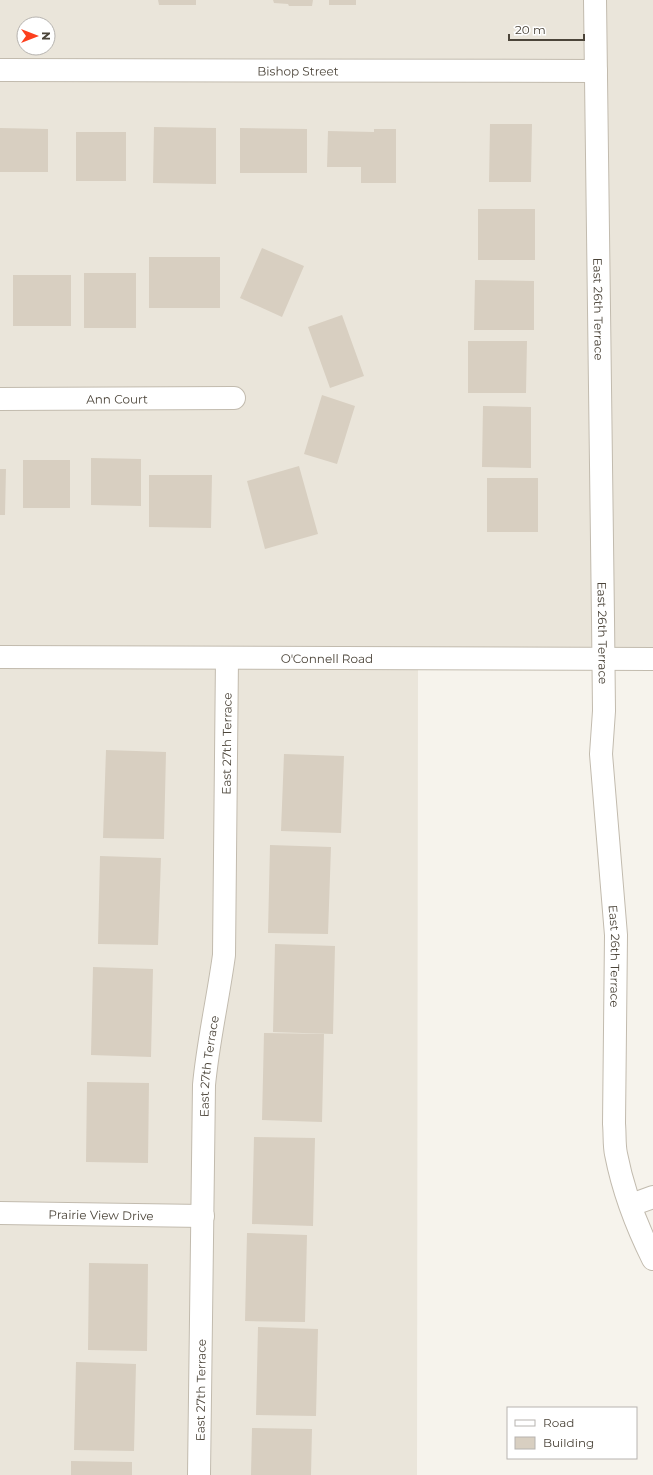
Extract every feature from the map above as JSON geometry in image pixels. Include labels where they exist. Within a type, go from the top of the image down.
[{"type":"street","name":"East 26th Terrace","points":[[595,0],[604,711],[601,754],[616,935],[614,1124],[616,1154],[631,1205],[653,1259]]},
{"type":"street","name":"Bishop Street","points":[[0,70],[596,71]]},
{"type":"street","name":"Ann Court","points":[[0,399],[234,398]]},
{"type":"street","name":"O'Connell Road","points":[[0,657],[653,659]]},
{"type":"street","name":"East 27th Terrace","points":[[199,1475],[204,1085],[207,1054],[224,955],[226,658]]},
{"type":"street","points":[[631,1205],[653,1196]]},
{"type":"street","name":"Prairie View Drive","points":[[0,1213],[203,1216]]},
{"type":"shaded area","points":[[0,0],[653,0],[653,659],[418,660],[417,1475],[0,1475]]},
{"type":"building","points":[[158,0],[196,0],[196,5],[159,5]]},
{"type":"building","points":[[273,0],[313,0],[312,6],[289,6],[288,4],[274,3]]},
{"type":"building","points":[[329,0],[356,0],[356,5],[329,5]]},
{"type":"building","points":[[490,124],[532,124],[531,182],[489,182]]},
{"type":"building","points":[[154,127],[216,128],[216,184],[153,183]]},
{"type":"building","points":[[0,128],[48,129],[48,172],[0,172]]},
{"type":"building","points":[[240,128],[307,129],[307,173],[240,173]]},
{"type":"building","points":[[374,129],[396,129],[396,183],[361,183],[361,167],[327,167],[328,131],[374,132]]},
{"type":"building","points":[[76,132],[126,132],[126,181],[76,181]]},
{"type":"building","points":[[478,209],[535,209],[535,260],[478,260]]},
{"type":"building","points":[[262,248],[304,266],[282,317],[240,298]]},
{"type":"building","points":[[149,257],[220,257],[220,308],[149,308]]},
{"type":"building","points":[[84,273],[136,273],[136,328],[84,328]]},
{"type":"building","points":[[13,275],[71,275],[71,326],[13,326]]},
{"type":"building","points":[[475,280],[534,281],[534,330],[474,330]]},
{"type":"building","points":[[342,315],[364,376],[330,388],[308,327]]},
{"type":"building","points":[[468,341],[527,341],[526,393],[468,393]]},
{"type":"building","points":[[322,395],[355,406],[337,464],[304,454]]},
{"type":"building","points":[[483,406],[531,407],[531,468],[482,467]]},
{"type":"building","points":[[91,458],[141,459],[141,506],[91,505]]},
{"type":"building","points":[[23,460],[70,460],[70,508],[23,508]]},
{"type":"building","points":[[299,466],[318,534],[265,549],[247,481]]},
{"type":"building","points":[[0,469],[6,469],[5,515],[0,515]]},
{"type":"building","points":[[149,475],[212,475],[211,528],[149,527]]},
{"type":"building","points":[[487,478],[538,478],[538,532],[487,532]]},
{"type":"building","points":[[106,750],[166,752],[164,839],[103,838]]},
{"type":"building","points":[[284,754],[344,756],[341,833],[281,831]]},
{"type":"building","points":[[270,845],[331,847],[328,934],[268,933]]},
{"type":"building","points":[[100,856],[161,858],[158,945],[98,944]]},
{"type":"building","points":[[275,944],[335,946],[333,1034],[273,1032]]},
{"type":"building","points":[[93,967],[153,969],[151,1057],[91,1055]]},
{"type":"building","points":[[264,1033],[324,1034],[322,1122],[262,1120]]},
{"type":"building","points":[[87,1082],[149,1083],[148,1163],[86,1162]]},
{"type":"building","points":[[254,1137],[315,1138],[313,1226],[252,1224]]},
{"type":"building","points":[[247,1233],[307,1235],[305,1322],[245,1321]]},
{"type":"building","points":[[89,1263],[148,1264],[147,1351],[88,1350]]},
{"type":"building","points":[[258,1327],[318,1329],[316,1416],[256,1415]]},
{"type":"building","points":[[76,1362],[136,1364],[134,1451],[74,1450]]},
{"type":"building","points":[[252,1428],[312,1429],[311,1475],[251,1475]]},
{"type":"building","points":[[71,1461],[132,1462],[132,1475],[71,1475]]}]
